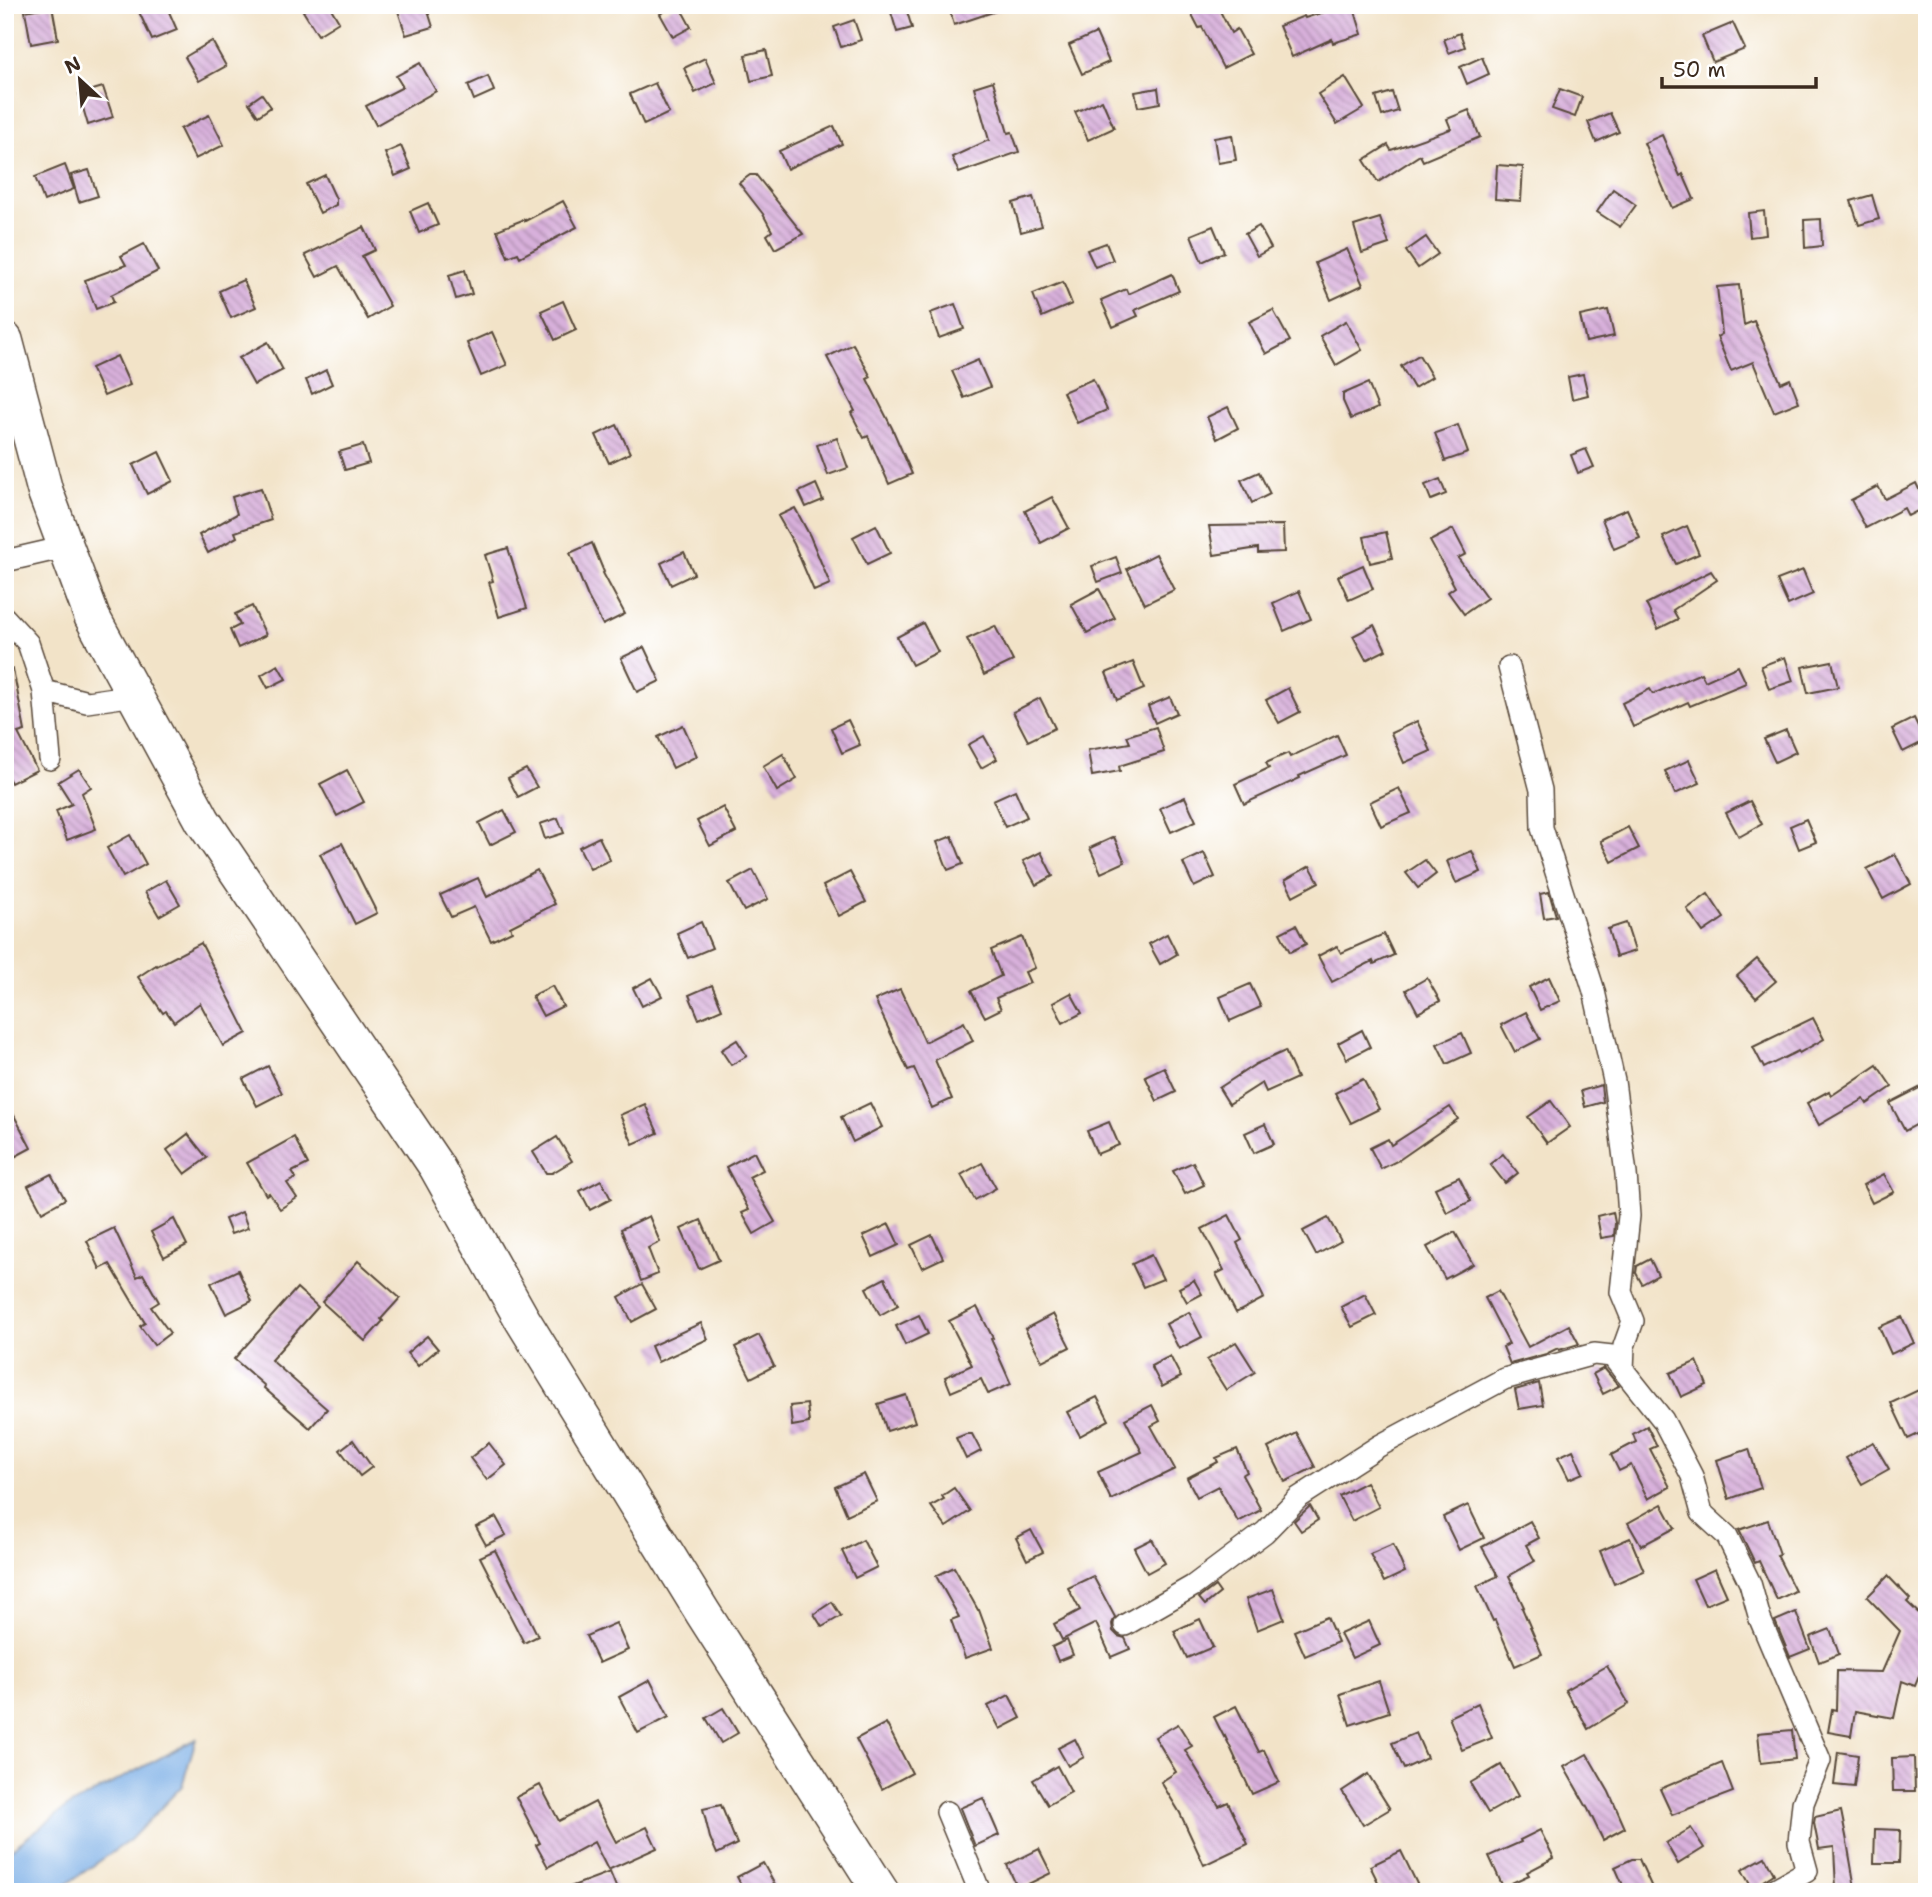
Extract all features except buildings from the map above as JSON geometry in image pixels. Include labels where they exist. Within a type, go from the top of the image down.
[{"type":"highway","points":[[5,340],[45,491],[92,617],[203,821],[436,1166],[523,1319],[645,1519],[881,1892]]},
{"type":"street","points":[[5,561],[66,547]]},
{"type":"street","points":[[5,618],[29,643],[44,691],[50,759]]},
{"type":"street","points":[[1509,667],[1541,790],[1542,828],[1594,991],[1615,1080],[1629,1216],[1621,1292],[1633,1321],[1624,1346],[1623,1370]]},
{"type":"street","points":[[44,691],[87,702],[135,695]]},
{"type":"street","points":[[1125,1625],[1193,1586],[1265,1532],[1298,1499],[1379,1446],[1504,1379],[1594,1354],[1612,1356],[1663,1420],[1692,1476],[1702,1513],[1727,1535],[1750,1583],[1760,1619],[1820,1760],[1803,1803],[1799,1842],[1807,1871],[1770,1892]]},
{"type":"street","points":[[947,1812],[980,1892]]},
{"type":"water","points":[[196,1739],[182,1786],[130,1840],[59,1892],[5,1892],[5,1854],[67,1807]]}]
